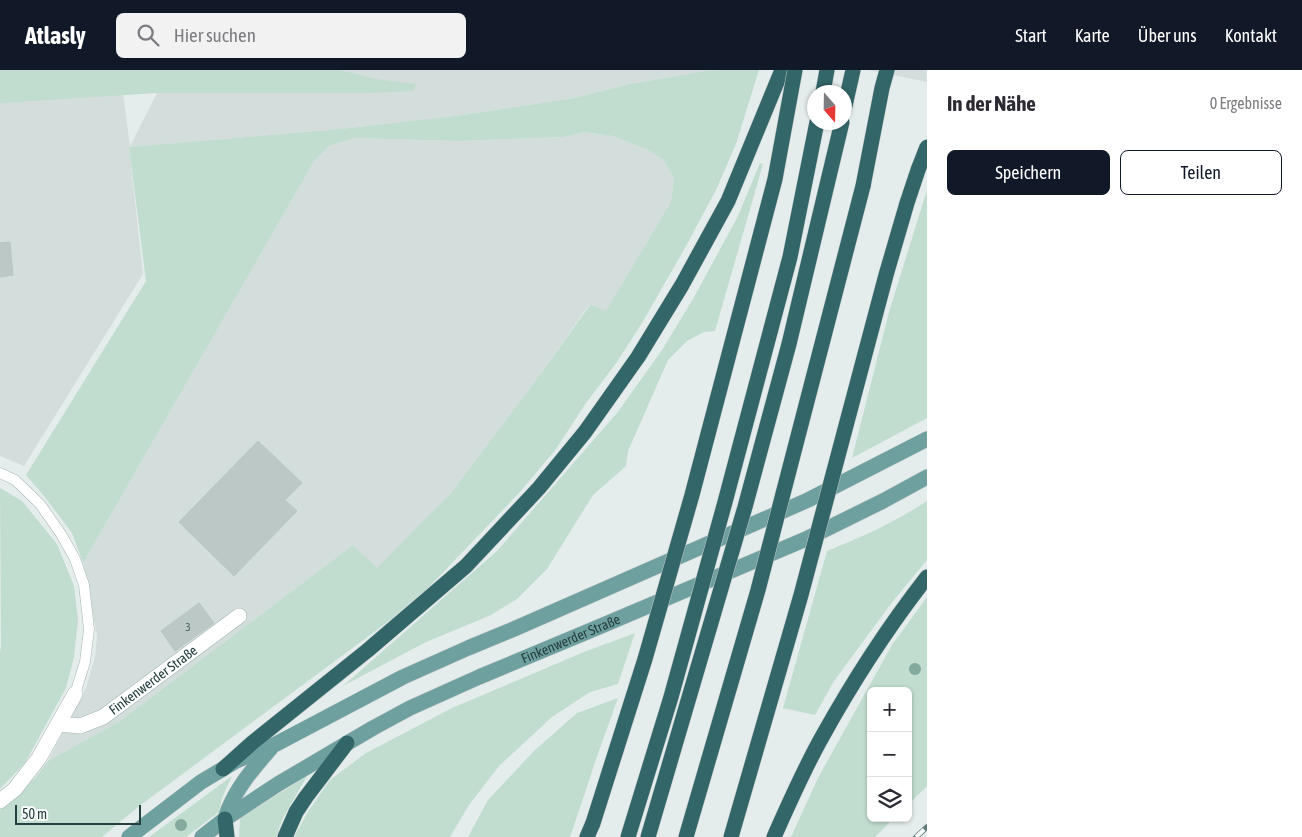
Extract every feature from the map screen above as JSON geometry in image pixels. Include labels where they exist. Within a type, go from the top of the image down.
[{"type":"highway","points":[[223,769],[252,743],[368,650],[466,566],[539,488],[585,432],[638,357],[686,277],[728,201],[782,70]]},
{"type":"highway","points":[[587,837],[645,660],[692,495],[774,179],[795,70]]},
{"type":"highway","points":[[824,85],[827,70]]},
{"type":"highway","points":[[850,85],[853,70]]},
{"type":"highway","points":[[686,837],[758,590],[863,186],[887,70]]},
{"type":"highway","points":[[628,837],[671,697],[790,257],[815,130]]},
{"type":"highway","points":[[648,837],[725,579],[750,488],[789,344],[840,130]]},
{"type":"highway","points":[[731,837],[801,595],[886,275],[907,203],[927,147]]},
{"type":"highway","points":[[774,837],[822,736],[870,657],[927,577]]},
{"type":"highway","points":[[285,837],[296,812],[347,743]]},
{"type":"highway","points":[[225,819],[227,837]]},
{"type":"main road","points":[[129,837],[201,782],[236,761],[276,744],[403,678],[808,500],[927,440]]},
{"type":"main road","name":"Finkenwerder Straße","points":[[202,837],[225,819],[278,784],[410,708],[806,539],[927,477]]},
{"type":"main road","points":[[225,819],[232,798],[241,784],[276,744]]},
{"type":"street","name":"Finkenwerder Straße","points":[[59,724],[80,726],[103,717],[239,616]]},
{"type":"street","points":[[0,801],[15,789],[39,758],[75,694]]},
{"type":"lane","points":[[0,473],[15,480],[40,504],[61,534],[75,559],[84,585],[89,629],[85,662],[75,694]]},
{"type":"shaded area","points":[[0,70],[120,70],[130,146],[157,93],[370,92],[375,79],[341,70],[720,70],[630,84],[574,98],[463,115],[340,129],[129,147],[143,274],[24,466],[0,456]]},
{"type":"shaded area","points":[[868,70],[927,70],[927,82]]},
{"type":"shaded area","points":[[584,132],[612,136],[646,149],[663,159],[674,179],[671,202],[606,312],[589,305],[534,383],[451,493],[377,569],[353,545],[120,721],[48,761],[86,688],[95,657],[97,636],[83,563],[314,161],[329,146],[355,138],[458,141],[564,137]]},
{"type":"green space","points":[[0,70],[341,70],[376,79],[416,84],[413,91],[370,93],[157,93],[0,103]]},
{"type":"green space","points":[[720,70],[759,70],[736,144],[716,190],[642,323],[617,362],[586,403],[556,449],[520,492],[429,587],[389,621],[138,807],[102,837],[0,837],[0,810],[35,778],[48,761],[120,721],[353,545],[377,568],[451,493],[590,305],[606,311],[671,202],[674,179],[663,159],[646,149],[612,136],[584,132],[564,137],[458,141],[355,138],[329,146],[314,161],[83,563],[72,533],[26,475],[146,281],[129,147],[340,129],[463,115],[574,98],[630,84]]},
{"type":"green space","points":[[760,163],[763,164],[715,331],[704,332],[687,341],[668,360],[628,451],[626,466],[593,495],[547,569],[517,599],[491,615],[424,643],[343,686],[497,551],[617,413],[662,350],[693,299],[737,218]]},
{"type":"green space","points":[[927,190],[927,418],[852,458],[889,312]]},
{"type":"green space","points":[[0,488],[22,501],[57,544],[74,586],[78,620],[74,657],[66,688],[25,763],[0,789],[1,645]]},
{"type":"green space","points":[[927,501],[927,560],[893,601],[834,681],[815,715],[783,708],[827,551],[878,529]]},
{"type":"green space","points":[[927,597],[927,786],[912,801],[912,687],[869,687],[892,645]]},
{"type":"green space","points":[[635,633],[618,684],[590,692],[552,717],[499,766],[469,805],[450,837],[294,837],[309,810],[330,780],[366,753],[452,708],[584,652]]},
{"type":"green space","points":[[867,690],[867,822],[890,822],[875,837],[791,837],[818,778]]},
{"type":"green space","points":[[618,698],[570,837],[468,837],[488,800],[534,751],[577,713]]},
{"type":"green space","points":[[232,776],[222,798],[219,812],[186,837],[149,837]]},
{"type":"green space","points":[[307,776],[283,818],[276,837],[239,837],[240,818]]},
{"type":"building","points":[[10,242],[13,275],[0,277],[0,243]]},
{"type":"building","points":[[258,441],[302,483],[285,500],[297,511],[234,576],[179,522]]},
{"type":"building","points":[[199,603],[214,623],[175,651],[161,631]]},
{"type":"railway","points":[[916,837],[927,827]]}]
